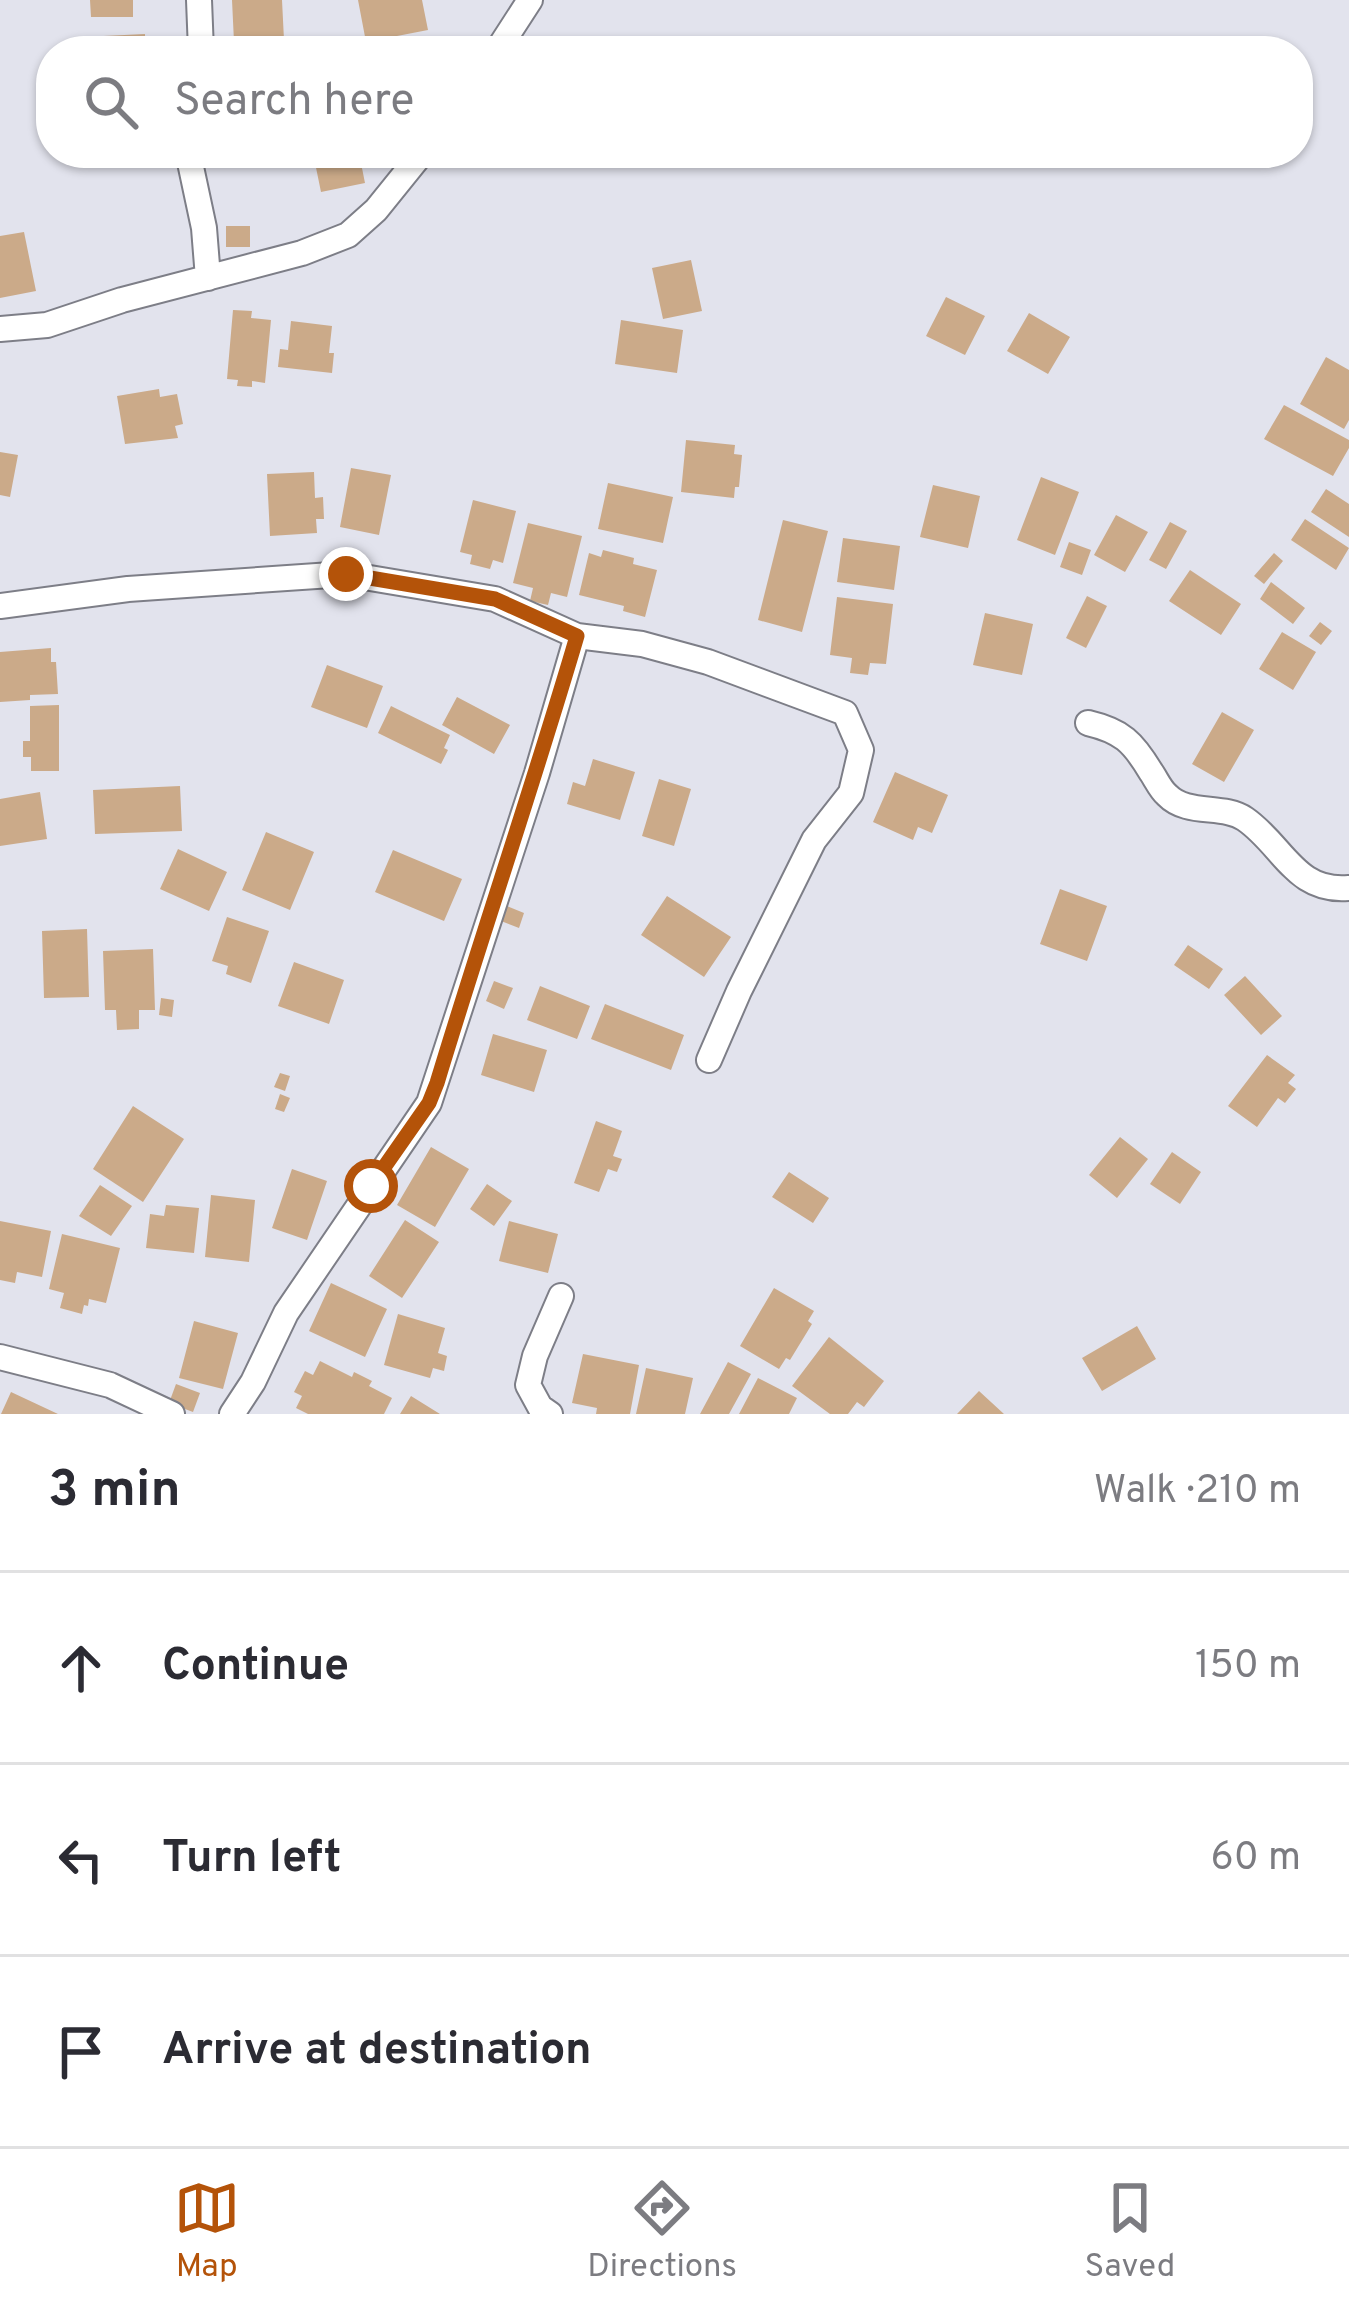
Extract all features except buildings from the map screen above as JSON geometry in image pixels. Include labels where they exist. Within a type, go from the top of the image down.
[{"type":"street","points":[[199,0],[200,36]]},
{"type":"street","points":[[507,36],[530,0]]},
{"type":"street","points":[[191,168],[208,278]]},
{"type":"street","points":[[0,329],[46,325],[122,300],[302,254],[348,236],[376,211],[410,168]]},
{"type":"street","points":[[0,606],[128,589],[346,574],[495,599],[577,636],[641,644],[708,662],[845,713],[861,750],[851,793],[814,840],[709,1060]]},
{"type":"street","points":[[232,1414],[286,1313],[429,1103],[577,636]]},
{"type":"street","points":[[1088,723],[1113,729],[1130,741],[1168,798],[1241,815],[1290,866],[1325,888],[1349,888]]},
{"type":"street","points":[[550,1414],[540,1407],[528,1385],[560,1296]]},
{"type":"street","points":[[0,1357],[110,1385],[172,1414]]},
{"type":"route","points":[[346,574],[495,599],[577,636],[437,1083],[429,1103],[371,1186]]}]
